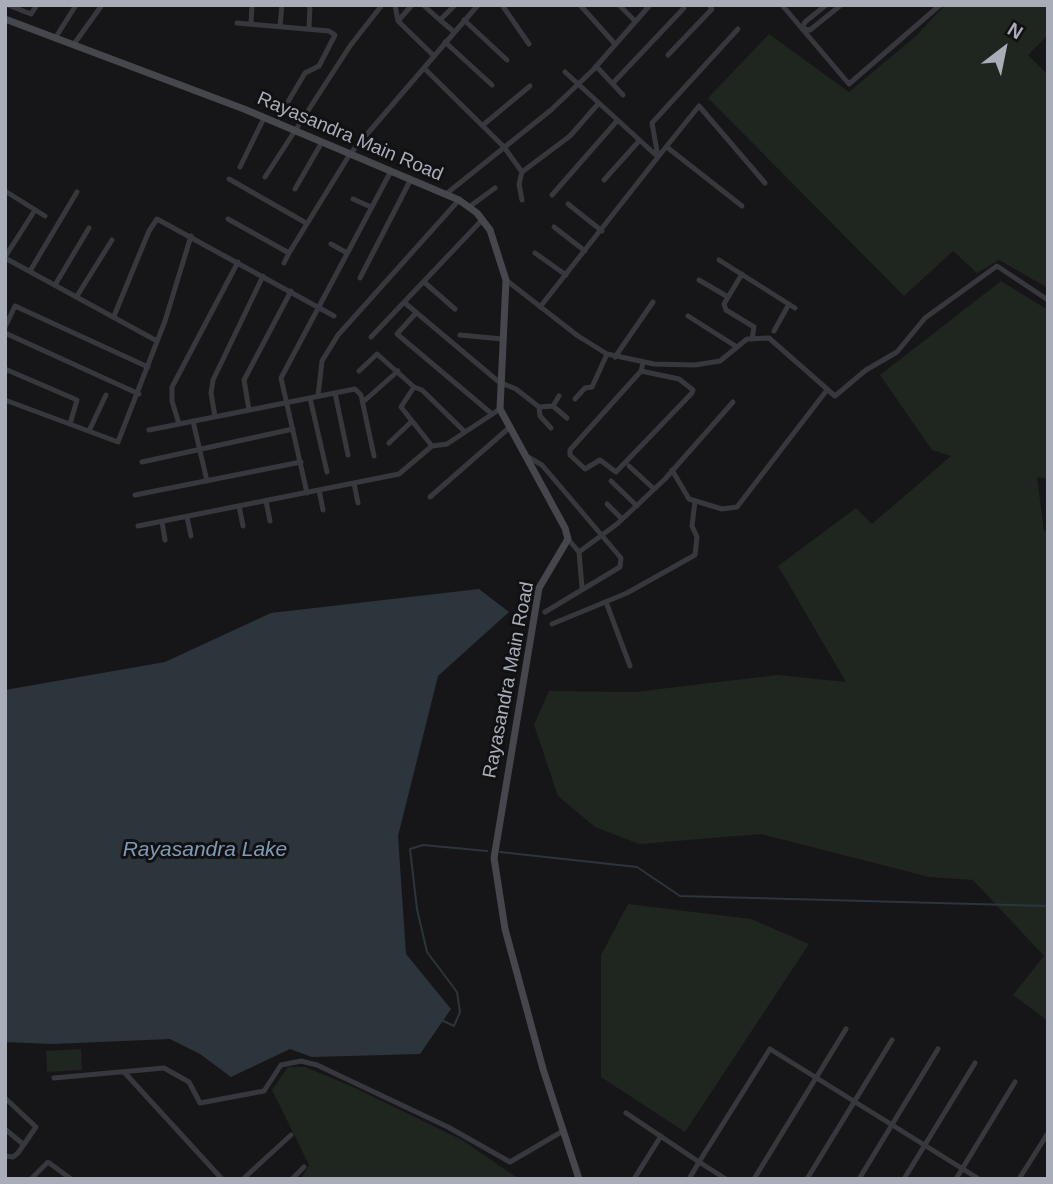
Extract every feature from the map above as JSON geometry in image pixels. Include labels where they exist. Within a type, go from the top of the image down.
[{"type":"street","points":[[6,19],[11,6],[31,14],[37,5]]},
{"type":"street","points":[[56,37],[76,5]]},
{"type":"street","points":[[74,44],[102,5]]},
{"type":"street","points":[[251,24],[252,5]]},
{"type":"street","points":[[280,26],[282,5]]},
{"type":"street","points":[[309,29],[310,5]]},
{"type":"street","points":[[265,177],[350,46],[382,5]]},
{"type":"street","points":[[395,5],[398,21],[434,56]]},
{"type":"street","points":[[398,21],[412,5]]},
{"type":"street","points":[[423,5],[453,31]]},
{"type":"street","points":[[440,20],[455,5]]},
{"type":"street","points":[[284,263],[350,154],[478,5]]},
{"type":"street","points":[[502,5],[529,44]]},
{"type":"street","points":[[580,5],[615,44]]},
{"type":"street","points":[[618,5],[635,20]]},
{"type":"street","points":[[446,194],[551,110],[596,66],[650,5]]},
{"type":"street","points":[[668,55],[712,9],[709,5]]},
{"type":"street","points":[[782,5],[849,84],[940,5]]},
{"type":"street","points":[[802,29],[805,22],[825,5]]},
{"type":"street","points":[[802,29],[810,30],[841,5]]},
{"type":"street","points":[[612,83],[684,8]]},
{"type":"street","name":"Rayasandra Main Road","points":[[6,19],[276,122],[446,194],[469,207],[483,219],[490,230],[506,280],[496,412],[510,427],[528,457],[568,539],[539,588],[494,858],[505,929],[579,1179]]},
{"type":"street","points":[[464,20],[507,60]]},
{"type":"street","points":[[237,23],[332,32],[335,39],[319,66],[305,73],[276,122]]},
{"type":"street","points":[[658,157],[652,122],[737,29]]},
{"type":"street","points":[[444,42],[492,85]]},
{"type":"street","points":[[596,66],[623,94]]},
{"type":"street","points":[[424,68],[504,147],[522,172]]},
{"type":"street","points":[[565,72],[616,122],[658,157]]},
{"type":"street","points":[[483,125],[530,86]]},
{"type":"street","points":[[522,200],[519,184],[522,172],[560,145],[598,104]]},
{"type":"street","points":[[742,206],[665,145],[699,106],[765,183]]},
{"type":"street","points":[[240,167],[264,118]]},
{"type":"street","points":[[552,195],[616,122]]},
{"type":"street","points":[[604,180],[639,141]]},
{"type":"street","points":[[295,189],[322,142]]},
{"type":"street","points":[[540,307],[658,157],[668,148]]},
{"type":"street","points":[[307,493],[281,378],[391,171]]},
{"type":"street","points":[[229,179],[306,223]]},
{"type":"street","points":[[360,278],[411,179]]},
{"type":"street","points":[[469,207],[495,188]]},
{"type":"street","points":[[30,271],[77,192]]},
{"type":"street","points":[[6,194],[45,216]]},
{"type":"street","points":[[353,199],[371,207]]},
{"type":"street","points":[[318,396],[321,361],[338,335],[459,200]]},
{"type":"street","points":[[568,204],[602,230]]},
{"type":"street","points":[[35,210],[5,258],[157,341]]},
{"type":"street","points":[[114,316],[149,231],[157,219],[334,316]]},
{"type":"street","points":[[228,219],[289,253]]},
{"type":"street","points":[[371,337],[483,219]]},
{"type":"street","points":[[554,227],[585,251]]},
{"type":"street","points":[[55,285],[89,228]]},
{"type":"street","points":[[5,400],[118,443],[139,394],[191,236]]},
{"type":"street","points":[[77,296],[112,240]]},
{"type":"street","points":[[331,244],[348,253]]},
{"type":"street","points":[[535,253],[566,275]]},
{"type":"street","points":[[719,260],[795,309]]},
{"type":"street","points":[[179,424],[172,387],[238,262]]},
{"type":"street","points":[[506,280],[540,307],[615,357],[643,363],[679,365],[720,361],[747,339],[769,338],[778,343],[835,396],[866,370],[897,352],[925,318],[997,266],[1048,300]]},
{"type":"street","points":[[742,274],[727,297],[726,310],[754,327],[752,339]]},
{"type":"street","points":[[215,417],[211,393],[213,380],[263,276]]},
{"type":"street","points":[[699,280],[727,297]]},
{"type":"street","points":[[424,282],[455,309]]},
{"type":"street","points":[[249,410],[244,380],[291,291]]},
{"type":"street","points":[[615,357],[653,302]]},
{"type":"street","points":[[405,303],[499,382],[516,389],[539,407],[553,406],[567,418]]},
{"type":"street","points":[[774,331],[789,304]]},
{"type":"street","points":[[5,327],[15,306],[148,367]]},
{"type":"street","points":[[138,526],[399,474],[432,446],[447,444],[496,412],[397,334],[416,313]]},
{"type":"street","points":[[688,316],[737,347]]},
{"type":"street","points":[[5,333],[139,394]]},
{"type":"street","points":[[460,335],[502,339]]},
{"type":"street","points":[[359,370],[377,354],[414,387],[422,390],[465,432]]},
{"type":"street","points":[[576,399],[585,388],[592,387],[607,354]]},
{"type":"street","points":[[641,371],[679,379],[693,390],[692,393],[616,472],[600,460],[585,468],[570,456],[570,450],[641,371],[643,363]]},
{"type":"street","points":[[679,365],[679,379]]},
{"type":"street","points":[[5,369],[75,399],[70,424]]},
{"type":"street","points":[[363,402],[398,371]]},
{"type":"street","points":[[414,387],[401,407],[432,446]]},
{"type":"street","points":[[149,430],[355,389],[360,390],[374,456]]},
{"type":"street","points":[[672,471],[689,499],[722,509],[737,507],[827,390]]},
{"type":"street","points":[[335,393],[348,455]]},
{"type":"street","points":[[89,432],[106,395]]},
{"type":"street","points":[[553,406],[559,396]]},
{"type":"street","points":[[310,398],[327,472]]},
{"type":"street","points":[[579,552],[622,519],[654,489],[733,402]]},
{"type":"street","points":[[539,407],[540,416],[551,428]]},
{"type":"street","points":[[535,422],[540,416]]},
{"type":"street","points":[[193,421],[207,481]]},
{"type":"street","points":[[389,443],[411,422]]},
{"type":"street","points":[[430,497],[510,427]]},
{"type":"street","points":[[142,463],[293,429]]},
{"type":"street","points":[[528,457],[542,464],[616,550],[621,565],[545,612]]},
{"type":"street","points":[[135,495],[301,462]]},
{"type":"street","points":[[629,466],[654,489]]},
{"type":"street","points":[[611,481],[636,506]]},
{"type":"street","points":[[354,483],[358,503]]},
{"type":"street","points":[[319,490],[323,510]]},
{"type":"street","points":[[266,501],[270,521]]},
{"type":"street","points":[[552,624],[606,602],[695,555],[697,537],[692,527],[695,501]]},
{"type":"street","points":[[607,503],[622,519]]},
{"type":"street","points":[[239,506],[243,526]]},
{"type":"street","points":[[187,517],[191,536]]},
{"type":"street","points":[[162,522],[166,540]]},
{"type":"street","points":[[568,539],[579,552],[582,587]]},
{"type":"street","points":[[606,602],[630,666]]},
{"type":"street","points":[[754,1179],[846,1030]]},
{"type":"street","points":[[807,1179],[892,1040]]},
{"type":"street","points":[[689,1179],[770,1049],[979,1179]]},
{"type":"street","points":[[859,1179],[938,1049]]},
{"type":"street","points":[[54,1078],[164,1068],[192,1086],[200,1103],[264,1091],[281,1065],[307,1061],[448,1127],[510,1162],[563,1131]]},
{"type":"street","points":[[904,1179],[975,1063]]},
{"type":"street","points":[[124,1072],[222,1179]]},
{"type":"street","points":[[956,1179],[1014,1083]]},
{"type":"street","points":[[5,1098],[36,1127],[13,1157],[5,1156]]},
{"type":"street","points":[[626,1113],[723,1178]]},
{"type":"street","points":[[5,1129],[24,1145]]},
{"type":"street","points":[[1019,1179],[1048,1133]]},
{"type":"street","points":[[243,1179],[291,1135]]},
{"type":"street","points":[[634,1179],[661,1136]]},
{"type":"street","points":[[31,1179],[48,1162],[71,1179]]},
{"type":"street","points":[[292,1179],[304,1167]]},
{"type":"shaded area","points":[[945,5],[1048,5],[1048,35],[1028,55],[1048,75],[1048,288],[999,260],[977,273],[953,251],[904,296],[708,98],[769,34],[849,92],[916,36]]},
{"type":"shaded area","points":[[1001,281],[1048,310],[1048,479],[1037,477],[1044,531],[1048,532],[1048,1021],[1013,995],[1044,956],[973,880],[929,877],[761,834],[639,844],[595,827],[558,796],[534,725],[549,691],[635,692],[777,675],[846,682],[778,566],[856,508],[872,524],[951,456],[932,450],[880,375]]},
{"type":"shaded area","points":[[628,904],[751,919],[809,944],[685,1132],[601,1077],[601,955]]},
{"type":"shaded area","points":[[81,1049],[82,1070],[47,1072],[46,1051]]},
{"type":"shaded area","points":[[288,1067],[305,1067],[351,1086],[462,1140],[519,1179],[301,1179],[309,1165],[272,1090]]},
{"type":"water","name":"Rayasandra Lake","points":[[479,589],[509,612],[438,676],[398,836],[406,954],[451,1009],[420,1054],[312,1057],[290,1049],[231,1077],[200,1054],[170,1039],[53,1044],[5,1042],[5,690],[165,662],[271,613]]},
{"type":"waterway","points":[[441,1020],[454,1026],[460,1012],[457,992],[427,952],[417,909],[410,849],[423,845],[487,851]]},
{"type":"waterway","points":[[500,852],[637,867],[680,896],[1048,906]]}]
